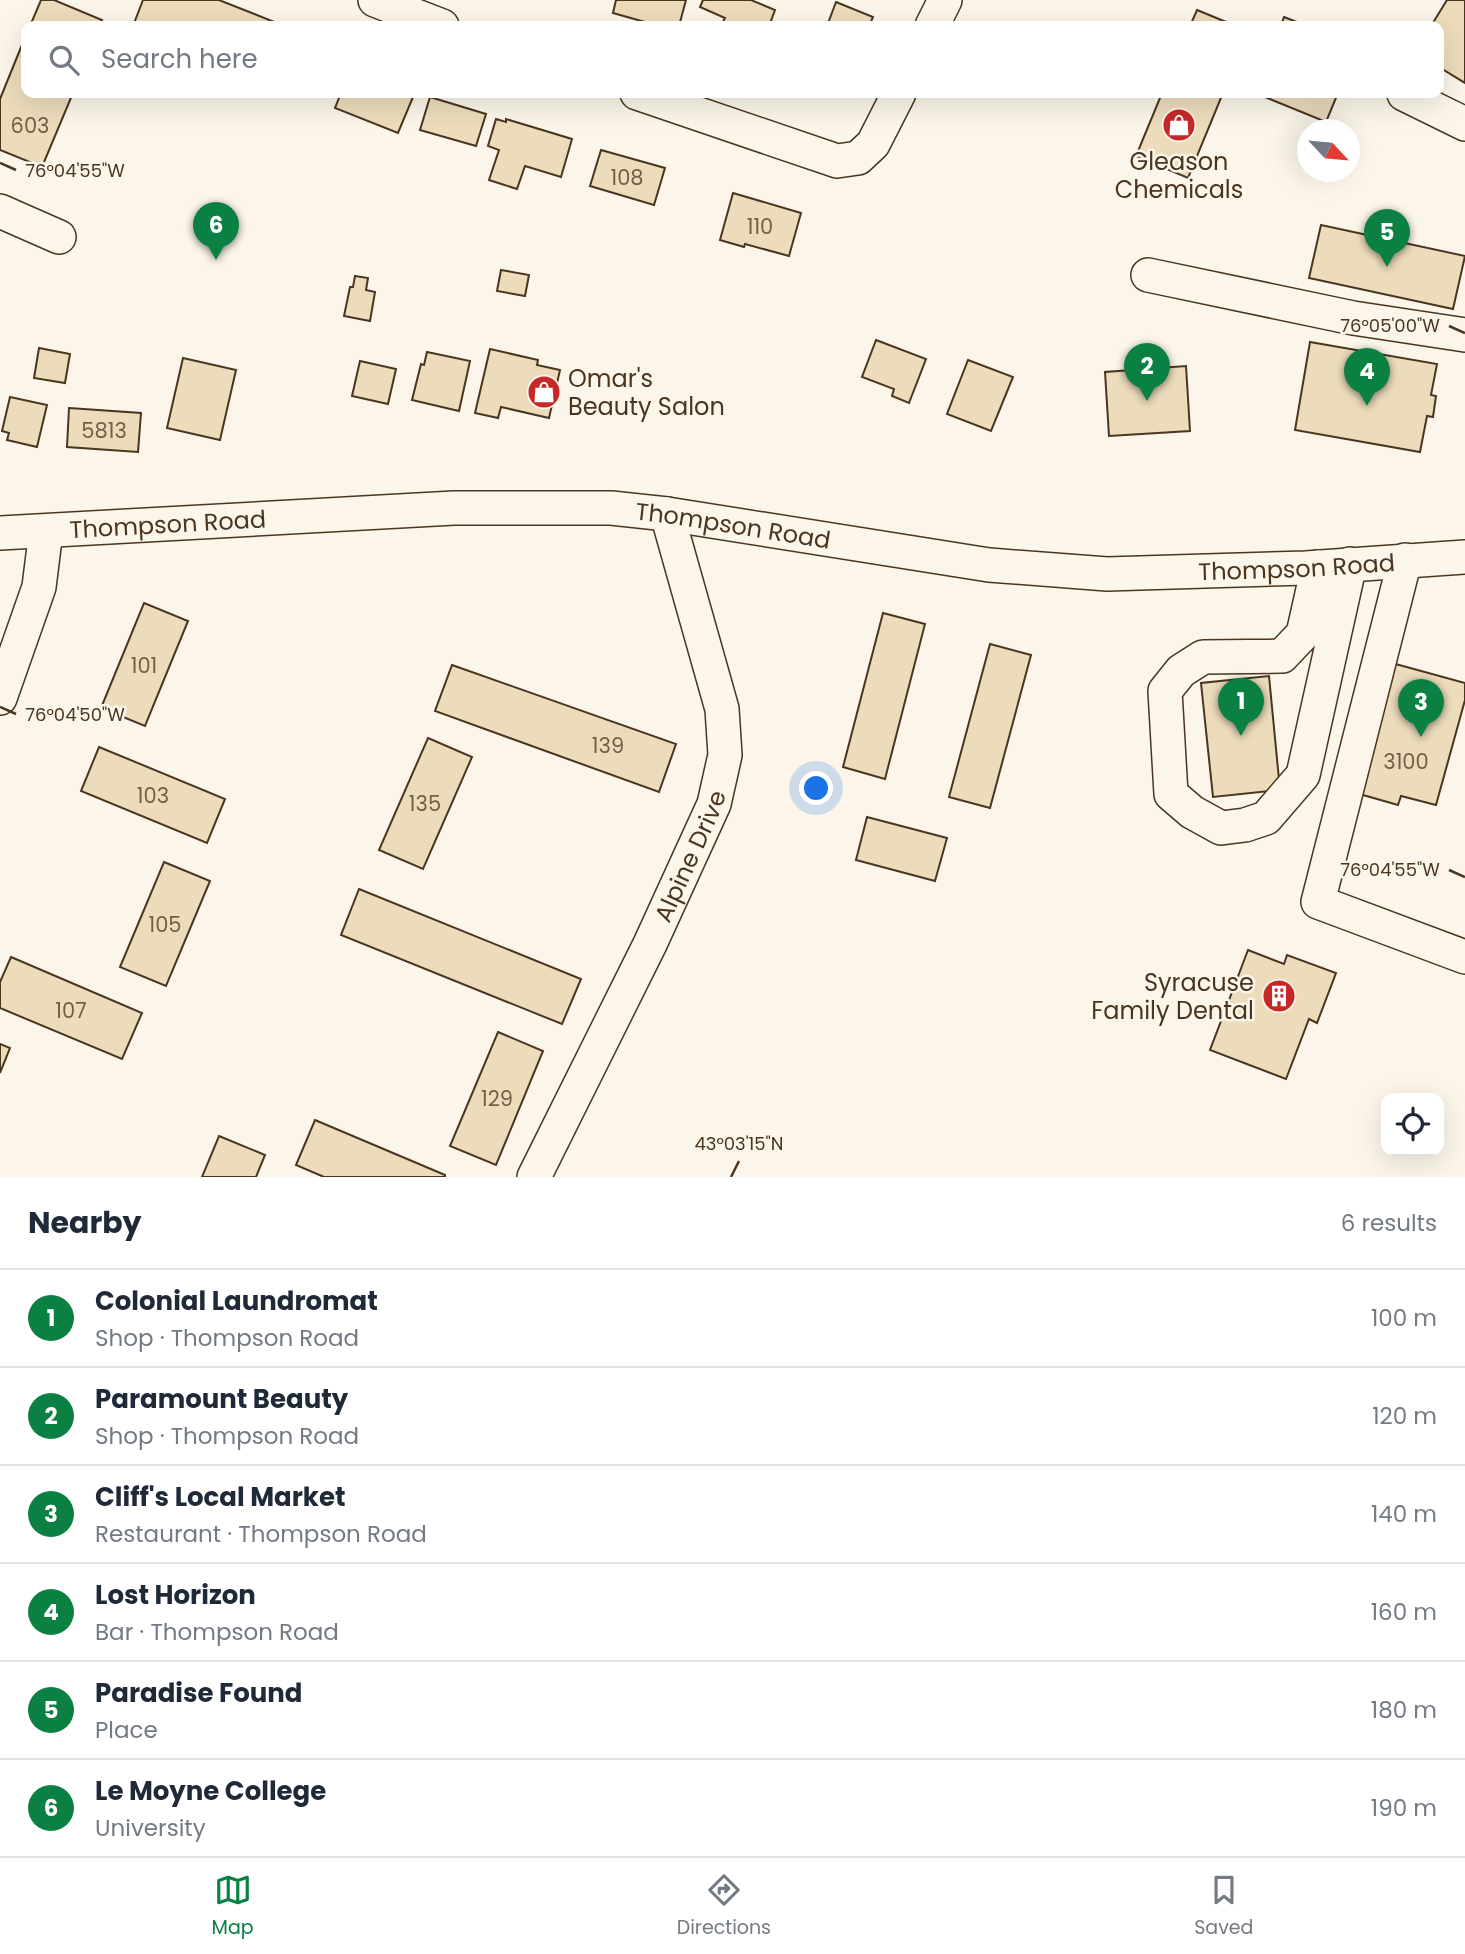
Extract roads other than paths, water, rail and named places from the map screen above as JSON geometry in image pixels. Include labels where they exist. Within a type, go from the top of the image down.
[{"type":"street","points":[[375,0],[437,16]]},
{"type":"street","points":[[934,21],[945,0]]},
{"type":"street","points":[[652,98],[837,161],[858,158],[873,144],[896,98]]},
{"type":"street","points":[[1412,98],[1465,124]]},
{"type":"street","points":[[0,211],[59,237]]},
{"type":"street","points":[[1148,275],[1353,318],[1465,335]]},
{"type":"street","name":"Thompson Road","points":[[0,533],[454,508],[611,508],[667,514],[989,565],[1107,574],[1405,560],[1462,565]]},
{"type":"street","name":"Alpine Drive","points":[[534,1177],[650,944],[714,804],[725,755],[722,709],[667,514]]},
{"type":"street","points":[[0,698],[39,587],[46,531]]},
{"type":"street","points":[[1405,560],[1318,902],[1465,957]]},
{"type":"street","points":[[1334,565],[1303,775],[1266,817],[1245,825],[1221,828],[1192,812],[1171,794],[1165,691],[1181,671],[1203,657],[1282,656],[1303,634],[1334,565]]},
{"type":"place","name":"Gleason Chemicals","points":[[1179,125]]},
{"type":"place","name":"Le Moyne College","points":[[216,260]]},
{"type":"place","name":"Paradise Found","points":[[1387,267]]},
{"type":"place","name":"Omar's Beauty Salon","points":[[544,392]]},
{"type":"place","name":"Paramount Beauty","points":[[1147,401]]},
{"type":"place","name":"Lost Horizon","points":[[1367,406]]},
{"type":"place","name":"Colonial Laundromat","points":[[1241,736]]},
{"type":"place","name":"Cliff's Local Market","points":[[1421,737]]},
{"type":"place","name":"Syracuse Family Dental","points":[[1279,996]]}]
